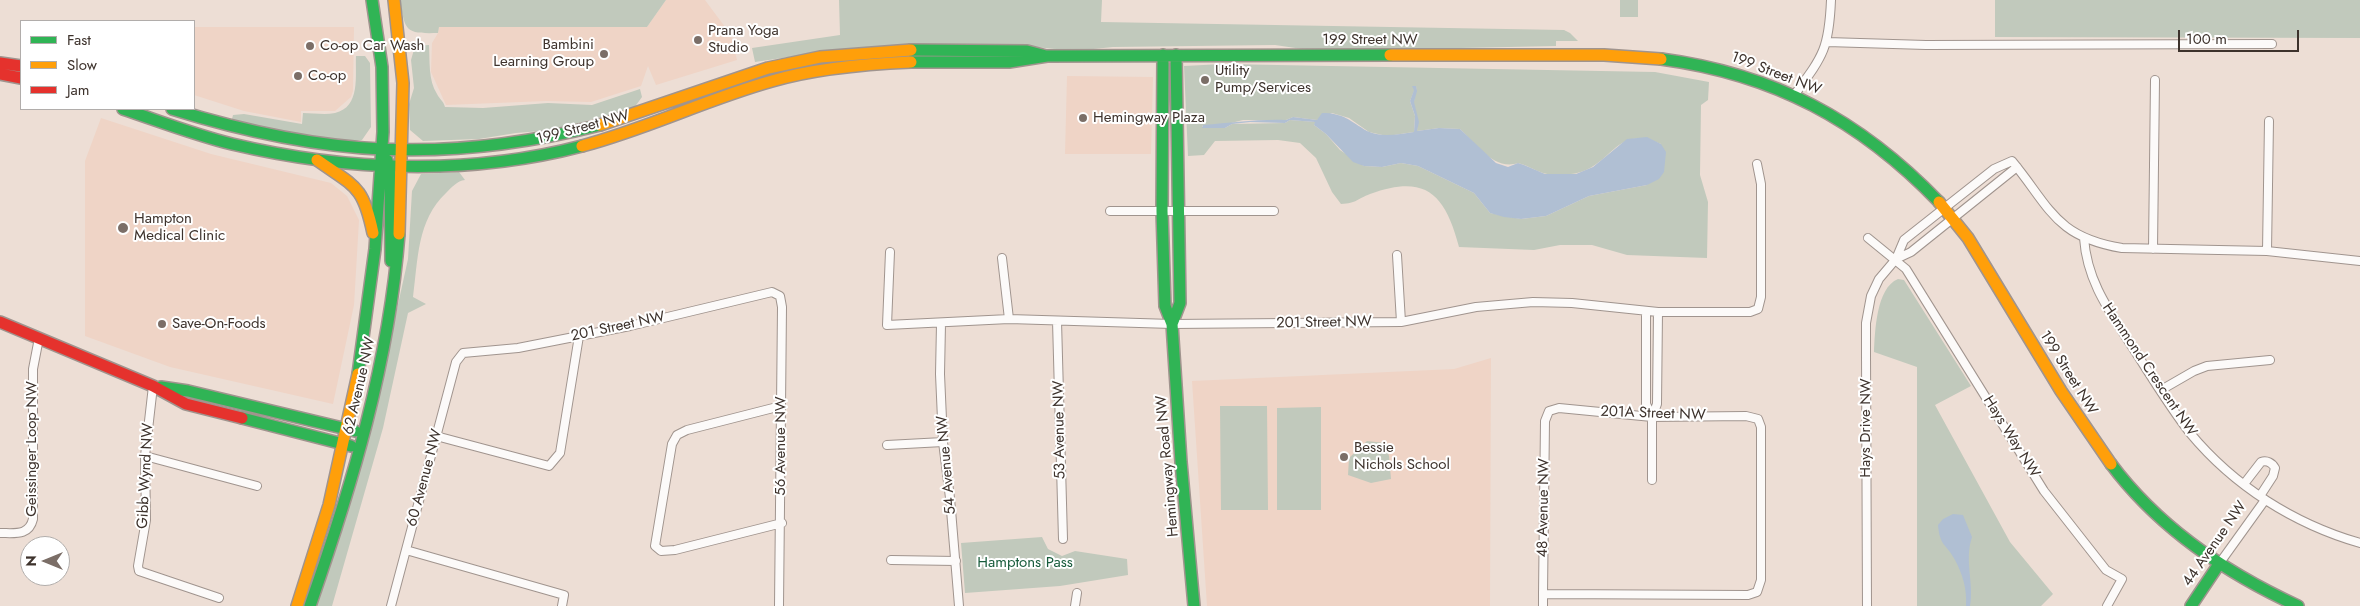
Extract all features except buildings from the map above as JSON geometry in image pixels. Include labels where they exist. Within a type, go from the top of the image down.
[{"type":"main road","points":[[372,0],[382,70],[381,150],[385,165],[390,259],[395,283]]},
{"type":"main road","points":[[394,0],[402,41],[404,88],[403,150]]},
{"type":"main road","name":"199 Street NW","points":[[175,110],[214,123],[317,145],[403,150],[496,146],[572,132],[609,122],[770,66],[815,57],[869,52],[1028,51],[1047,56],[1613,55],[1695,64],[1731,72],[1795,94],[1828,110],[1889,153],[1953,218],[2077,417],[2117,472],[2143,501],[2219,564],[2266,591],[2298,606]]},
{"type":"main road","name":"Hemingway Road NW","points":[[1163,55],[1162,211],[1166,306],[1172,324],[1181,462],[1194,606]]},
{"type":"main road","name":"Hemingway Road NW","points":[[1172,324],[1180,303],[1176,55]]},
{"type":"main road","name":"199 Street NW","points":[[126,110],[231,144],[317,160],[402,166],[458,166],[498,162],[576,148],[613,138],[772,80],[796,75],[845,67],[942,61],[1028,62],[1047,56]]},
{"type":"main road","points":[[0,63],[20,66]]},
{"type":"main road","points":[[0,74],[20,78]]},
{"type":"main road","name":"62 Avenue NW","points":[[310,606],[345,502],[377,383],[395,283],[403,150]]},
{"type":"main road","points":[[317,160],[352,183],[362,195],[367,206],[376,244]]},
{"type":"main road","name":"62 Avenue NW","points":[[297,606],[349,429],[368,329],[385,165]]},
{"type":"main road","points":[[0,322],[153,386],[186,404],[360,448]]},
{"type":"main road","points":[[153,386],[188,392],[364,433]]},
{"type":"main road","name":"44 Avenue NW","points":[[2191,606],[2219,564]]},
{"type":"street","points":[[1795,94],[1821,57],[1827,42],[1831,0]]},
{"type":"street","points":[[1827,42],[1918,45],[2272,44]]},
{"type":"street","points":[[2153,249],[2155,80]]},
{"type":"street","points":[[2267,251],[2269,121]]},
{"type":"street","name":"201 Street NW","points":[[890,252],[887,324],[941,324],[1009,319],[1172,324],[1402,322],[1463,309],[1513,302],[1572,303],[1658,312],[1750,312],[1758,309],[1761,297],[1761,184],[1757,164]]},
{"type":"street","points":[[2015,164],[2044,207],[2059,221],[2084,238],[2122,248],[2267,251],[2360,261]]},
{"type":"street","name":"Hays Drive NW","points":[[1867,606],[1866,323],[1875,287],[1896,259],[1904,240],[1994,169],[2015,164]]},
{"type":"street","name":"Hays Drive NW","points":[[1896,259],[1911,252],[2015,164]]},
{"type":"street","points":[[1110,211],[1274,211]]},
{"type":"street","points":[[1868,238],[1896,259]]},
{"type":"street","name":"Hammond Crescent NW","points":[[2084,238],[2088,267],[2098,293],[2161,390],[2200,444],[2262,498],[2317,529],[2360,543]]},
{"type":"street","points":[[1397,255],[1402,322]]},
{"type":"street","points":[[1002,258],[1009,319]]},
{"type":"street","name":"Hays Way NW","points":[[1896,259],[1913,278],[2044,491],[2106,570],[2122,579],[2107,606]]},
{"type":"street","name":"201 Street NW","points":[[463,353],[518,348],[630,326],[772,292]]},
{"type":"street","name":"56 Avenue NW","points":[[772,292],[780,296],[782,307],[780,406],[782,523],[779,606]]},
{"type":"street","points":[[1646,311],[1646,404],[1652,417]]},
{"type":"street","points":[[1652,480],[1652,417],[1656,404],[1658,312]]},
{"type":"street","name":"53 Avenue NW","points":[[1057,321],[1062,540]]},
{"type":"street","name":"54 Avenue NW","points":[[941,324],[940,374],[943,442],[959,606]]},
{"type":"street","points":[[436,436],[549,466],[560,453],[579,336]]},
{"type":"street","name":"Geissinger Loop NW","points":[[0,533],[24,532],[30,529],[33,519],[33,369],[39,338]]},
{"type":"street","name":"60 Avenue NW","points":[[391,606],[456,362],[463,353]]},
{"type":"street","points":[[2161,390],[2206,366],[2270,360]]},
{"type":"street","name":"Gibb Wynd NW","points":[[153,386],[145,456],[146,520],[139,571],[219,598]]},
{"type":"street","points":[[780,406],[687,430],[677,435],[672,444],[655,546],[661,551],[675,550],[782,523]]},
{"type":"street","name":"201A Street NW","points":[[1543,594],[1748,595],[1757,592],[1761,580],[1762,437],[1758,419],[1746,416],[1652,417],[1567,409],[1549,411]]},
{"type":"street","name":"48 Avenue NW","points":[[1543,606],[1546,422],[1549,411]]},
{"type":"street","points":[[887,445],[943,442]]},
{"type":"street","points":[[145,456],[257,486]]},
{"type":"street","points":[[2244,484],[2258,465],[2264,461],[2270,463],[2275,468],[2275,472],[2262,498]]},
{"type":"street","name":"44 Avenue NW","points":[[2219,564],[2262,498]]},
{"type":"street","points":[[406,550],[564,595],[562,606]]},
{"type":"street","points":[[891,560],[956,561]]},
{"type":"street","points":[[1075,606],[1077,594]]},
{"type":"shaded area","points":[[666,0],[705,0],[731,35],[737,60],[656,85],[648,66],[641,86],[591,102],[546,101],[446,105],[431,72],[432,43],[439,27],[647,27]]},
{"type":"shaded area","points":[[195,27],[354,27],[353,91],[351,97],[335,111],[301,111],[301,122],[244,111],[195,95]]},
{"type":"shaded area","name":"Hemingway Plaza","points":[[1067,76],[1153,77],[1151,154],[1065,154]]},
{"type":"shaded area","points":[[101,118],[211,154],[331,183],[347,196],[359,220],[354,305],[333,404],[170,367],[85,336],[85,161]]},
{"type":"shaded area","name":"Bessie Nichols School","points":[[1491,358],[1490,606],[1207,606],[1192,381],[1454,369]]},
{"type":"green space","points":[[400,0],[666,0],[647,27],[439,27],[438,33],[419,33],[408,28],[403,18]]},
{"type":"green space","points":[[839,0],[1102,0],[1101,22],[1564,30],[1578,41],[1556,41],[1556,46],[1316,51],[1275,45],[1113,47],[1074,51],[1016,45],[850,48],[755,62],[752,48],[840,35]]},
{"type":"green space","points":[[1620,0],[1638,0],[1638,17],[1620,17]]},
{"type":"green space","points":[[1995,0],[2360,0],[2360,38],[1995,37]]},
{"type":"green space","points":[[429,45],[432,83],[445,107],[483,108],[548,103],[592,105],[640,89],[642,97],[634,108],[553,130],[479,139],[423,141],[410,130],[409,104],[414,88],[411,60],[415,46]]},
{"type":"green space","points":[[356,56],[365,56],[370,63],[371,127],[362,140],[339,143],[231,123],[233,115],[244,114],[302,124],[303,113],[331,114],[343,110],[353,97],[355,89]]},
{"type":"green space","points":[[1223,64],[1655,72],[1709,82],[1708,100],[1701,105],[1700,175],[1708,202],[1707,258],[1627,255],[1592,245],[1560,245],[1534,250],[1459,247],[1447,213],[1439,201],[1430,193],[1419,188],[1405,186],[1389,188],[1354,202],[1341,204],[1332,192],[1316,158],[1300,143],[1278,140],[1215,141],[1204,155],[1188,156],[1184,66]],"holes":[[[1416,86],[1414,106],[1417,131],[1439,128],[1460,129],[1493,160],[1509,164],[1518,163],[1546,174],[1577,173],[1599,162],[1624,142],[1634,139],[1646,139],[1661,144],[1647,185],[1589,196],[1546,216],[1521,219],[1490,213],[1474,193],[1418,166],[1401,163],[1382,167],[1364,166],[1340,150],[1326,134],[1314,125],[1316,122],[1290,120],[1285,123],[1232,124],[1225,128],[1202,127],[1203,125],[1223,125],[1243,120],[1286,120],[1293,117],[1317,120],[1332,113],[1349,118],[1369,132],[1387,136],[1414,132],[1415,116],[1410,101]]]},
{"type":"green space","points":[[459,172],[465,180],[455,185],[436,204],[424,228],[418,255],[413,297],[426,304],[408,313],[383,428],[332,606],[314,606],[369,436],[408,259],[412,191],[421,174]]},
{"type":"green space","points":[[1898,279],[1904,280],[1971,386],[1935,405],[2010,542],[2053,594],[2041,606],[1917,606],[1917,367],[1874,352],[1876,322],[1881,301],[1885,291]]},
{"type":"green space","points":[[1220,406],[1267,406],[1268,510],[1221,510]]},
{"type":"green space","points":[[1321,407],[1321,510],[1277,510],[1277,408]]},
{"type":"green space","points":[[1367,441],[1385,443],[1389,456],[1391,479],[1371,483],[1348,475],[1349,458]]},
{"type":"green space","name":"Hamptons Pass","points":[[1042,537],[1048,549],[1062,556],[1075,551],[1127,559],[1128,575],[1060,586],[965,593],[961,543]]},
{"type":"water","points":[[1412,86],[1416,86],[1417,91],[1414,102],[1419,122],[1417,131],[1439,128],[1460,129],[1496,163],[1508,167],[1518,163],[1545,174],[1576,174],[1593,167],[1627,139],[1647,137],[1661,144],[1666,152],[1664,172],[1659,179],[1647,185],[1589,196],[1546,216],[1521,219],[1490,213],[1474,193],[1418,166],[1401,163],[1382,167],[1364,166],[1353,162],[1326,134],[1314,125],[1315,122],[1290,120],[1285,123],[1250,122],[1232,124],[1225,128],[1202,128],[1203,125],[1254,121],[1286,120],[1293,117],[1317,120],[1322,113],[1330,113],[1341,116],[1372,133],[1390,135],[1414,132],[1415,116],[1410,101],[1414,90]]},
{"type":"water","points":[[1953,514],[1963,515],[1972,537],[1969,555],[1970,606],[1966,606],[1964,582],[1960,571],[1942,541],[1939,532],[1938,525],[1943,519]]},
{"type":"traffic: fast","points":[[358,374],[375,249],[383,132],[382,67],[372,0]]},
{"type":"traffic: fast","points":[[911,50],[1027,51],[1046,56]]},
{"type":"traffic: fast","points":[[1163,55],[1162,211],[1165,306],[1172,324],[1181,462],[1194,606]]},
{"type":"traffic: fast","points":[[1172,324],[1180,303],[1176,55]]},
{"type":"traffic: fast","points":[[911,62],[1009,62],[1047,56],[1390,55]]},
{"type":"traffic: fast","points":[[1661,59],[1702,66],[1741,76],[1778,89],[1813,105],[1878,147],[1939,202]]},
{"type":"traffic: fast","points":[[126,110],[232,144],[319,160],[363,164],[451,166],[539,156],[582,146]]},
{"type":"traffic: fast","points":[[175,110],[227,125],[281,137],[333,145],[385,149],[489,146],[600,125]]},
{"type":"traffic: fast","points":[[387,160],[390,175],[391,261]]},
{"type":"traffic: fast","points":[[310,606],[354,469],[378,376],[387,330],[399,234]]},
{"type":"traffic: fast","points":[[161,387],[188,391],[355,431]]},
{"type":"traffic: fast","points":[[242,418],[351,446]]},
{"type":"traffic: fast","points":[[2111,464],[2150,509],[2196,547],[2245,579],[2298,606]]},
{"type":"traffic: fast","points":[[2191,606],[2219,564]]},
{"type":"traffic: slow","points":[[394,0],[403,83],[399,234]]},
{"type":"traffic: slow","points":[[600,125],[768,68],[820,57],[911,50]]},
{"type":"traffic: slow","points":[[1390,55],[1604,55],[1661,59]]},
{"type":"traffic: slow","points":[[582,146],[630,131],[724,96],[789,77],[841,67],[911,62]]},
{"type":"traffic: slow","points":[[317,160],[356,189],[365,205],[373,233]]},
{"type":"traffic: slow","points":[[1939,202],[1968,238],[2061,391],[2111,464]]},
{"type":"traffic: slow","points":[[297,606],[329,505],[358,374]]},
{"type":"traffic: jam","points":[[0,63],[20,66]]},
{"type":"traffic: jam","points":[[0,74],[20,78]]},
{"type":"traffic: jam","points":[[0,322],[153,386],[186,404],[242,418]]},
{"type":"place","name":"Prana Yoga Studio","points":[[698,40]]},
{"type":"place","name":"Co-op Car Wash","points":[[310,46]]},
{"type":"place","name":"Bambini Learning Group","points":[[604,54]]},
{"type":"place","name":"Co-op","points":[[298,76]]},
{"type":"place","name":"Utility Pump/Services","points":[[1205,80]]},
{"type":"place","name":"Hemingway Plaza","points":[[1083,118]]},
{"type":"place","name":"Hampton Medical Clinic","points":[[123,228]]},
{"type":"place","name":"Save-On-Foods","points":[[162,324]]},
{"type":"place","name":"Bessie Nichols School","points":[[1344,457]]}]
